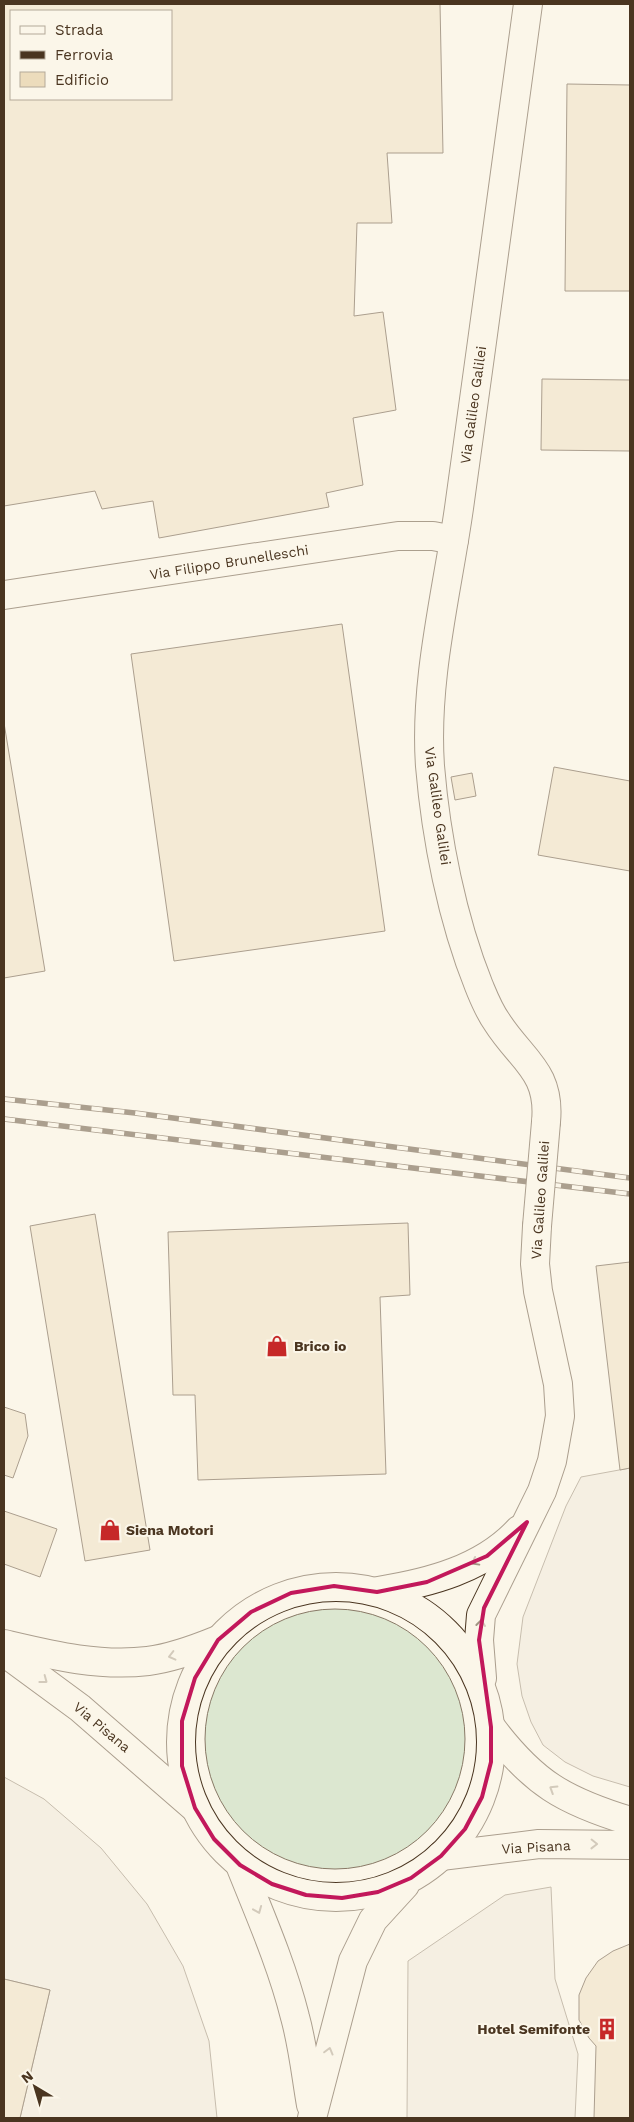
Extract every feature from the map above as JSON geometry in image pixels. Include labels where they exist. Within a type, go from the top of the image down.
[{"type":"street","name":"Via Galileo Galilei","points":[[483,1689],[480,1622],[484,1608],[547,1477],[560,1416],[558,1384],[538,1291],[535,1264],[547,1094],[540,1078],[497,1022],[478,983],[455,908],[437,820],[430,767],[429,705],[454,540],[528,4]]},
{"type":"street","name":"Via Filippo Brunelleschi","points":[[4,595],[398,536],[433,536],[454,540]]},
{"type":"street","name":"Via Galileo Galilei","points":[[377,1592],[413,1586],[457,1572],[499,1548],[527,1522]]},
{"type":"street","name":"Via Pisana","points":[[334,1586],[377,1592],[412,1605],[442,1627],[466,1655],[483,1689],[491,1726],[491,1762],[482,1797],[465,1829],[441,1856],[412,1878],[378,1892],[342,1898],[306,1895],[272,1884],[240,1865],[214,1839],[195,1808],[182,1766],[182,1721],[194,1678],[218,1640],[251,1612],[291,1593],[334,1586]]},
{"type":"street","name":"Via Pisana","points":[[4,1644],[77,1660],[124,1662],[149,1661],[172,1656],[218,1640]]},
{"type":"street","name":"Via Pisana","points":[[4,1652],[80,1708],[195,1808]]},
{"type":"street","name":"Via Pisana","points":[[491,1726],[512,1755],[552,1789],[592,1808],[630,1821]]},
{"type":"street","name":"Via Pisana","points":[[441,1856],[539,1844],[630,1845]]},
{"type":"street","points":[[240,1865],[278,1960],[290,1997],[300,2041],[312,2117]]},
{"type":"street","points":[[312,2117],[349,1976],[360,1945],[381,1910],[412,1878]]},
{"type":"highlighted area","points":[[527,1522],[484,1608],[479,1640],[491,1727],[491,1762],[482,1797],[465,1829],[441,1856],[411,1878],[378,1892],[342,1898],[306,1895],[272,1884],[240,1865],[214,1839],[195,1808],[182,1766],[182,1721],[195,1678],[218,1640],[251,1612],[291,1593],[334,1586],[377,1592],[427,1582],[487,1556]]},
{"type":"green space","points":[[322,1609],[348,1609],[373,1614],[396,1624],[418,1638],[436,1656],[450,1678],[460,1701],[465,1726],[465,1752],[460,1777],[450,1800],[436,1822],[418,1840],[396,1854],[373,1864],[348,1869],[322,1869],[297,1864],[274,1854],[252,1840],[234,1822],[220,1800],[210,1777],[205,1752],[205,1726],[210,1701],[220,1678],[234,1656],[252,1638],[274,1624],[297,1614]]},
{"type":"shaded area","points":[[630,1468],[630,1787],[593,1776],[565,1762],[543,1745],[531,1722],[522,1696],[517,1664],[523,1617],[566,1506],[581,1477]]},
{"type":"shaded area","points":[[4,1777],[44,1799],[101,1848],[147,1904],[183,1966],[209,2041],[217,2118],[20,2118],[50,1990],[4,1979]]},
{"type":"shaded area","points":[[551,1887],[555,1979],[578,2054],[575,2118],[407,2118],[408,1961],[505,1895]]},
{"type":"building","points":[[4,4],[440,4],[443,153],[387,153],[392,223],[357,223],[354,316],[383,312],[396,410],[353,418],[363,485],[326,493],[329,507],[159,538],[153,501],[102,509],[95,491],[4,506]]},
{"type":"building","points":[[567,84],[630,85],[630,291],[565,291]]},
{"type":"building","points":[[542,379],[630,380],[630,451],[541,450]]},
{"type":"building","points":[[342,624],[385,931],[174,961],[131,654]]},
{"type":"building","points":[[4,723],[45,971],[4,978]]},
{"type":"building","points":[[554,767],[630,781],[630,871],[538,855]]},
{"type":"building","points":[[472,773],[476,796],[455,800],[451,777]]},
{"type":"building","points":[[95,1214],[150,1550],[85,1561],[30,1226]]},
{"type":"building","name":"Brico io","points":[[408,1223],[410,1295],[380,1297],[386,1474],[198,1480],[195,1395],[173,1395],[168,1232]]},
{"type":"building","points":[[630,1262],[630,1468],[620,1470],[596,1266]]},
{"type":"building","points":[[4,1407],[25,1414],[28,1436],[13,1478],[4,1475]]},
{"type":"building","points":[[4,1511],[57,1529],[40,1577],[4,1564]]},
{"type":"building","name":"Hotel Semifonte","points":[[630,1944],[630,2118],[594,2118],[596,2046],[579,2020],[579,1995],[586,1978],[598,1961],[613,1951]]},
{"type":"building","points":[[4,1979],[50,1990],[20,2118],[4,2118]]},
{"type":"railway","points":[[4,1099],[135,1113],[630,1178]]},
{"type":"railway","points":[[4,1119],[630,1194]]},
{"type":"place","name":"Brico io","points":[[277,1346]]},
{"type":"place","name":"Siena Motori","points":[[110,1530]]},
{"type":"place","name":"Hotel Semifonte","points":[[607,2029]]}]
